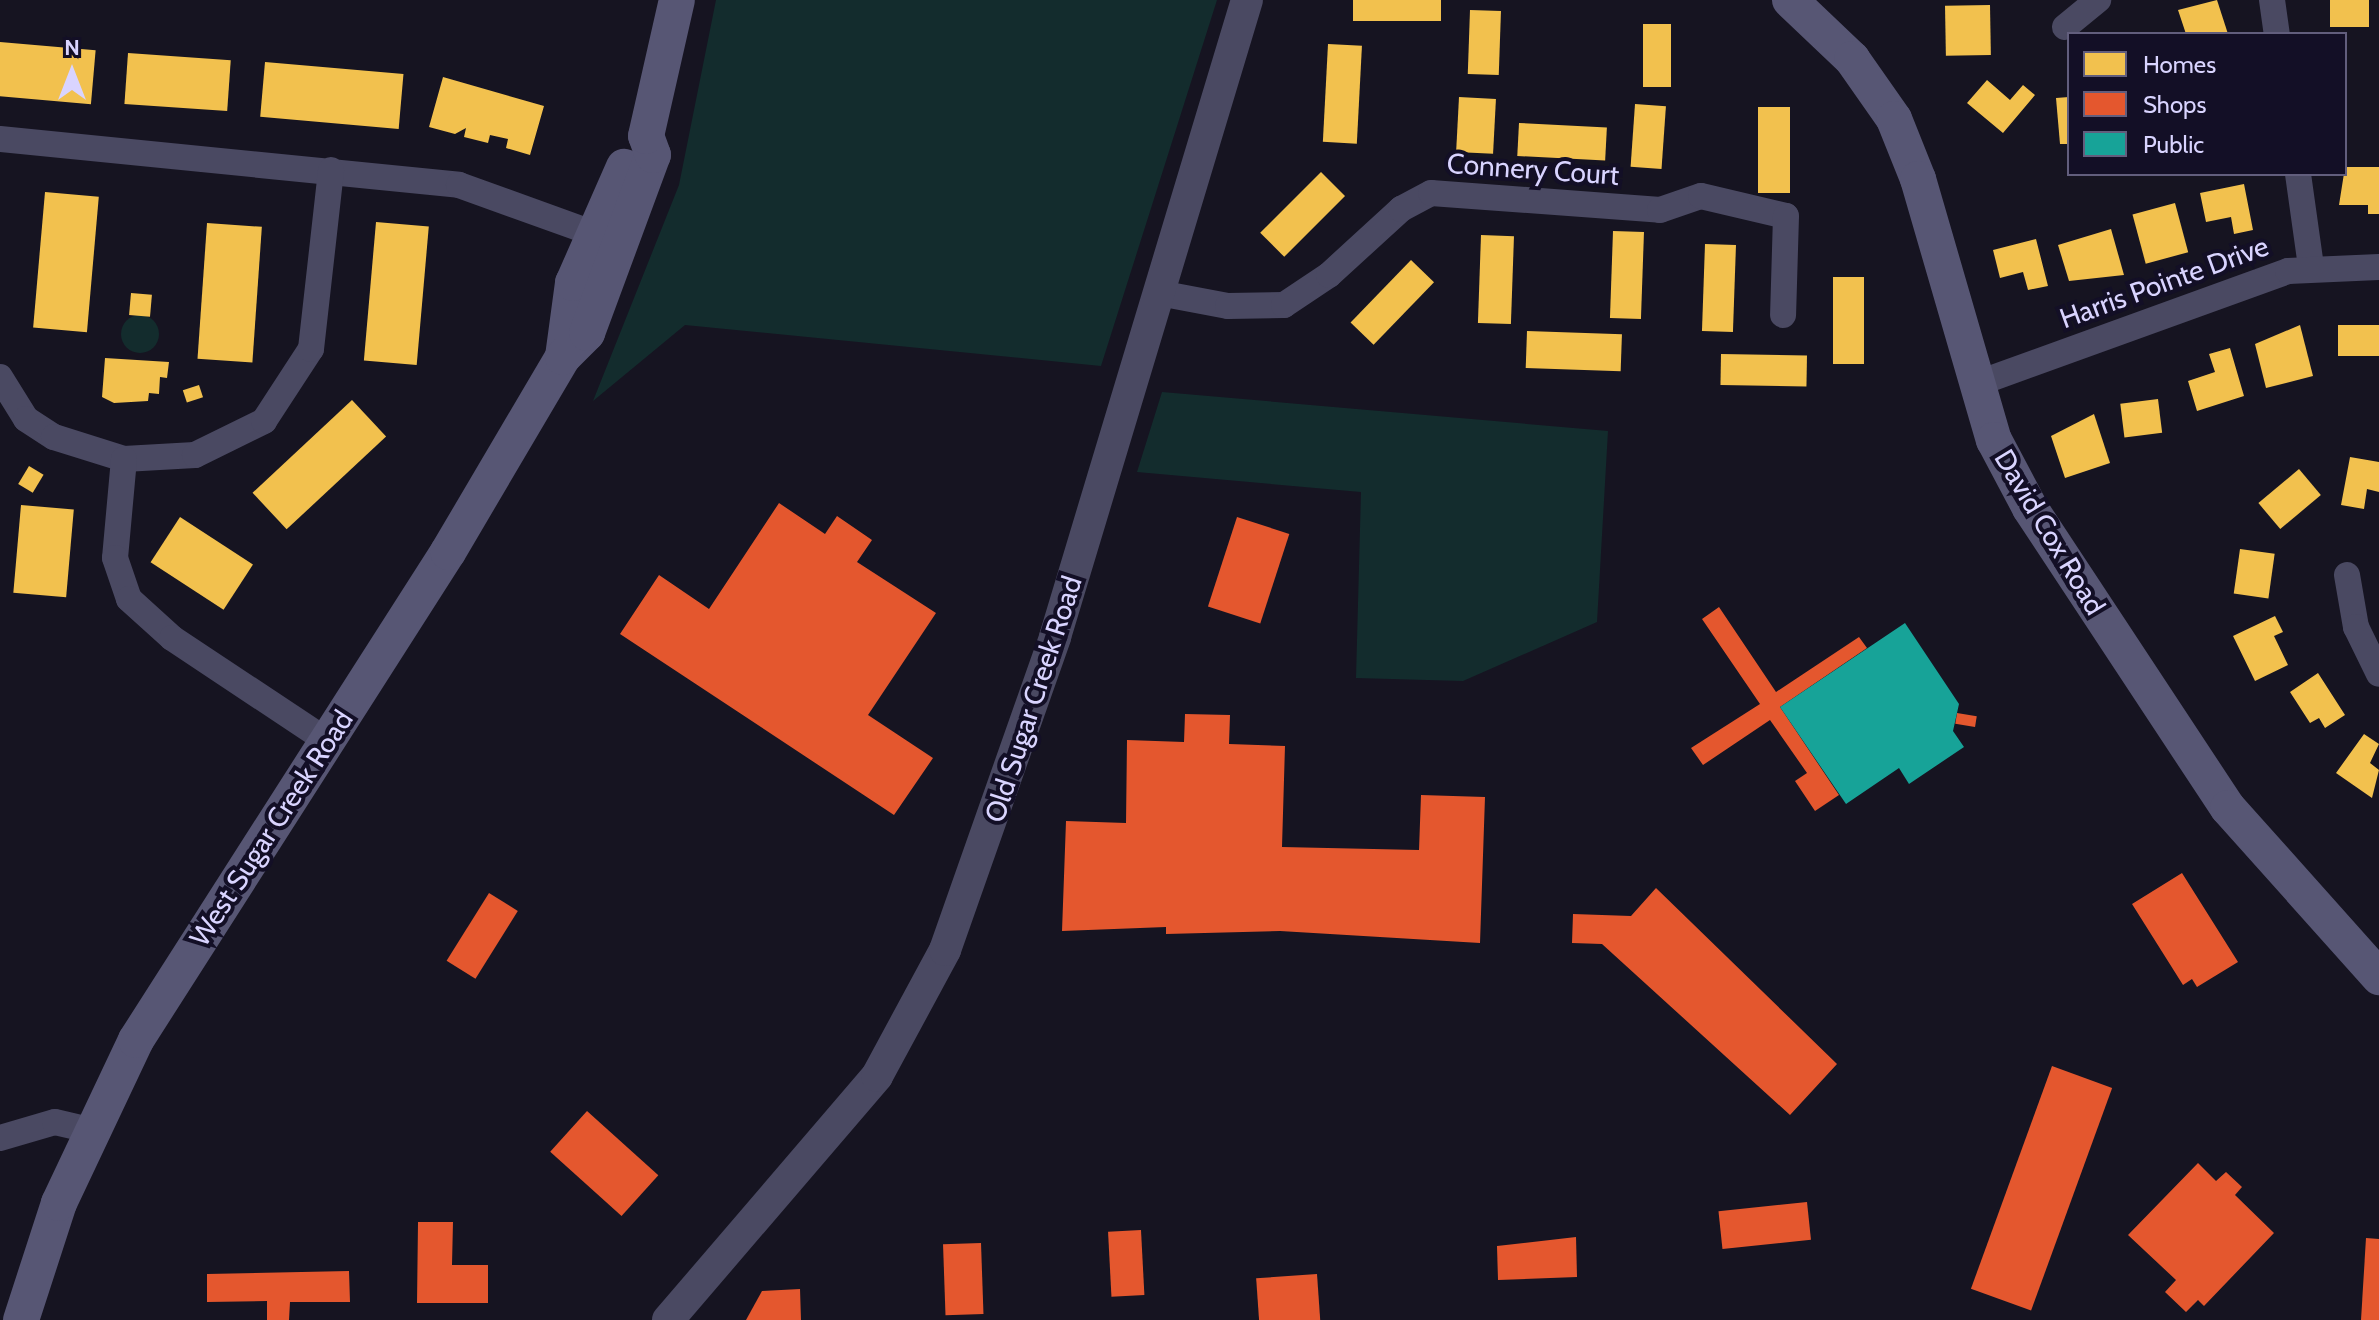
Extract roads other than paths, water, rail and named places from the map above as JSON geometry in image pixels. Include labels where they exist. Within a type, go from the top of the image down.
[{"type":"main road","name":"West Sugar Creek Road","points":[[21,1320],[90,1130],[136,1040],[327,741],[563,357],[587,333],[631,224],[653,155],[646,136],[677,0]]},
{"type":"main road","name":"David Cox Road","points":[[1790,0],[1852,59],[1894,119],[1923,192],[1976,384],[2030,508],[2228,808],[2379,977]]},
{"type":"main road","name":"West Sugar Creek Road","points":[[563,357],[573,283],[598,235],[629,150],[646,136]]},
{"type":"street","name":"Old Sugar Creek Road","points":[[668,1320],[877,1076],[945,950],[1055,637],[1247,0]]},
{"type":"street","points":[[2065,27],[2098,0]]},
{"type":"street","points":[[2272,0],[2277,32]]},
{"type":"street","points":[[0,139],[459,185],[598,235]]},
{"type":"street","points":[[0,377],[26,419],[54,437],[124,459],[195,455],[264,421],[282,401],[311,349],[331,170]]},
{"type":"street","points":[[2298,176],[2311,266]]},
{"type":"street","name":"Connery Court","points":[[1159,293],[1228,306],[1284,305],[1329,275],[1401,209],[1431,193],[1660,210],[1701,196],[1786,216],[1783,315]]},
{"type":"street","name":"Harris Pointe Drive","points":[[1976,384],[2311,266],[2379,267]]},
{"type":"street","points":[[124,459],[115,558],[129,599],[172,638],[327,741]]},
{"type":"street","points":[[2347,575],[2356,627],[2379,674]]},
{"type":"street","points":[[0,1138],[55,1122],[90,1130]]}]
